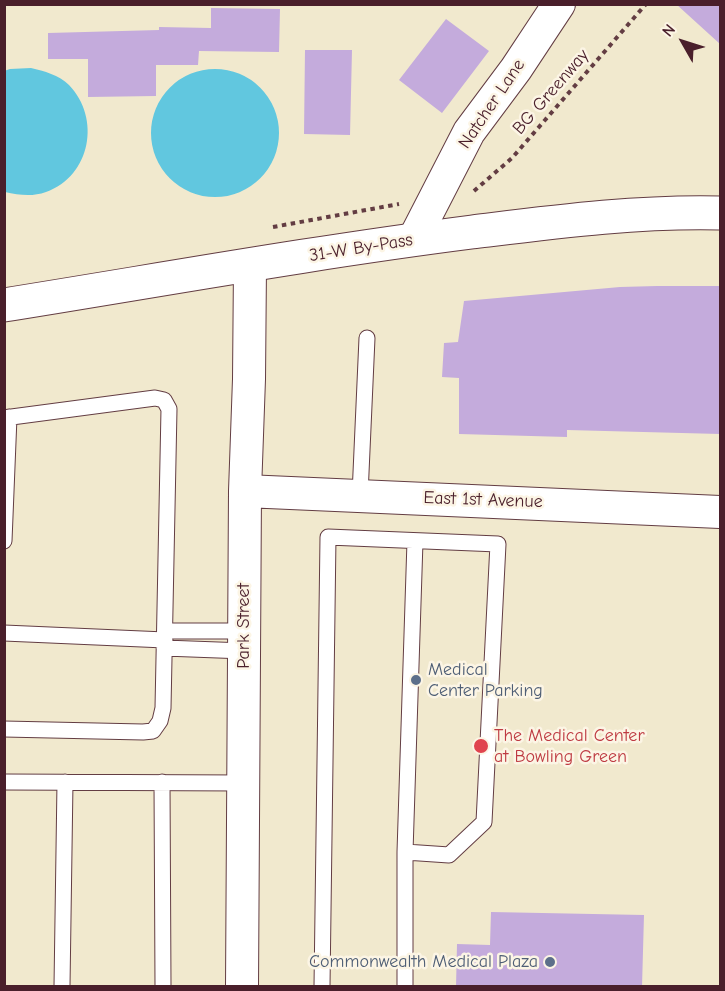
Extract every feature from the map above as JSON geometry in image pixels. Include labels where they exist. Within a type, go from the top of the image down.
[{"type":"main road","name":"31-W By-Pass","points":[[4,305],[414,239],[582,218],[720,213]]},
{"type":"street","name":"Natcher Lane","points":[[414,239],[469,132],[516,69],[559,4]]},
{"type":"street","name":"Park Street","points":[[242,987],[245,491],[250,266]]},
{"type":"street","name":"East 1st Avenue","points":[[245,491],[720,512]]},
{"type":"lane","points":[[360,495],[367,338]]},
{"type":"lane","points":[[4,541],[7,417],[155,398],[165,400],[170,409],[163,708],[160,721],[153,731],[143,732],[4,729]]},
{"type":"lane","points":[[322,987],[328,537],[498,544],[484,822],[449,855],[405,852]]},
{"type":"lane","points":[[405,987],[405,852],[415,541]]},
{"type":"lane","points":[[4,633],[245,641]]},
{"type":"lane","points":[[4,782],[243,783]]},
{"type":"lane","points":[[62,987],[64,782]]},
{"type":"lane","points":[[162,782],[163,987]]},
{"type":"path","name":"BG Greenway","points":[[473,192],[512,158],[646,4]]},
{"type":"water","points":[[31,68],[56,76],[69,85],[79,98],[88,129],[81,160],[73,173],[61,184],[46,192],[26,195],[5,192],[4,71]]},
{"type":"water","points":[[215,69],[239,74],[260,88],[274,109],[279,133],[274,157],[260,178],[239,192],[215,197],[191,192],[170,178],[156,157],[151,133],[156,109],[170,88],[191,74]]},
{"type":"building","points":[[676,4],[720,4],[720,44]]},
{"type":"building","points":[[211,8],[280,9],[279,52],[199,51],[198,65],[156,65],[156,96],[88,97],[88,59],[48,59],[48,33],[159,30],[159,27],[211,28]]},
{"type":"building","points":[[446,19],[489,51],[442,113],[399,80]]},
{"type":"building","points":[[305,50],[352,50],[350,135],[304,134]]},
{"type":"building","points":[[720,286],[720,434],[567,430],[567,437],[459,434],[459,378],[442,377],[444,343],[458,342],[464,301],[620,287]]},
{"type":"building","name":"Commonwealth Medical Plaza","points":[[491,912],[644,915],[642,987],[456,987],[457,944],[490,945]]},
{"type":"place","name":"Medical Center Parking","points":[[416,680]]},
{"type":"place","name":"The Medical Center at Bowling Green","points":[[481,746]]},
{"type":"place","name":"Commonwealth Medical Plaza","points":[[550,962]]}]
